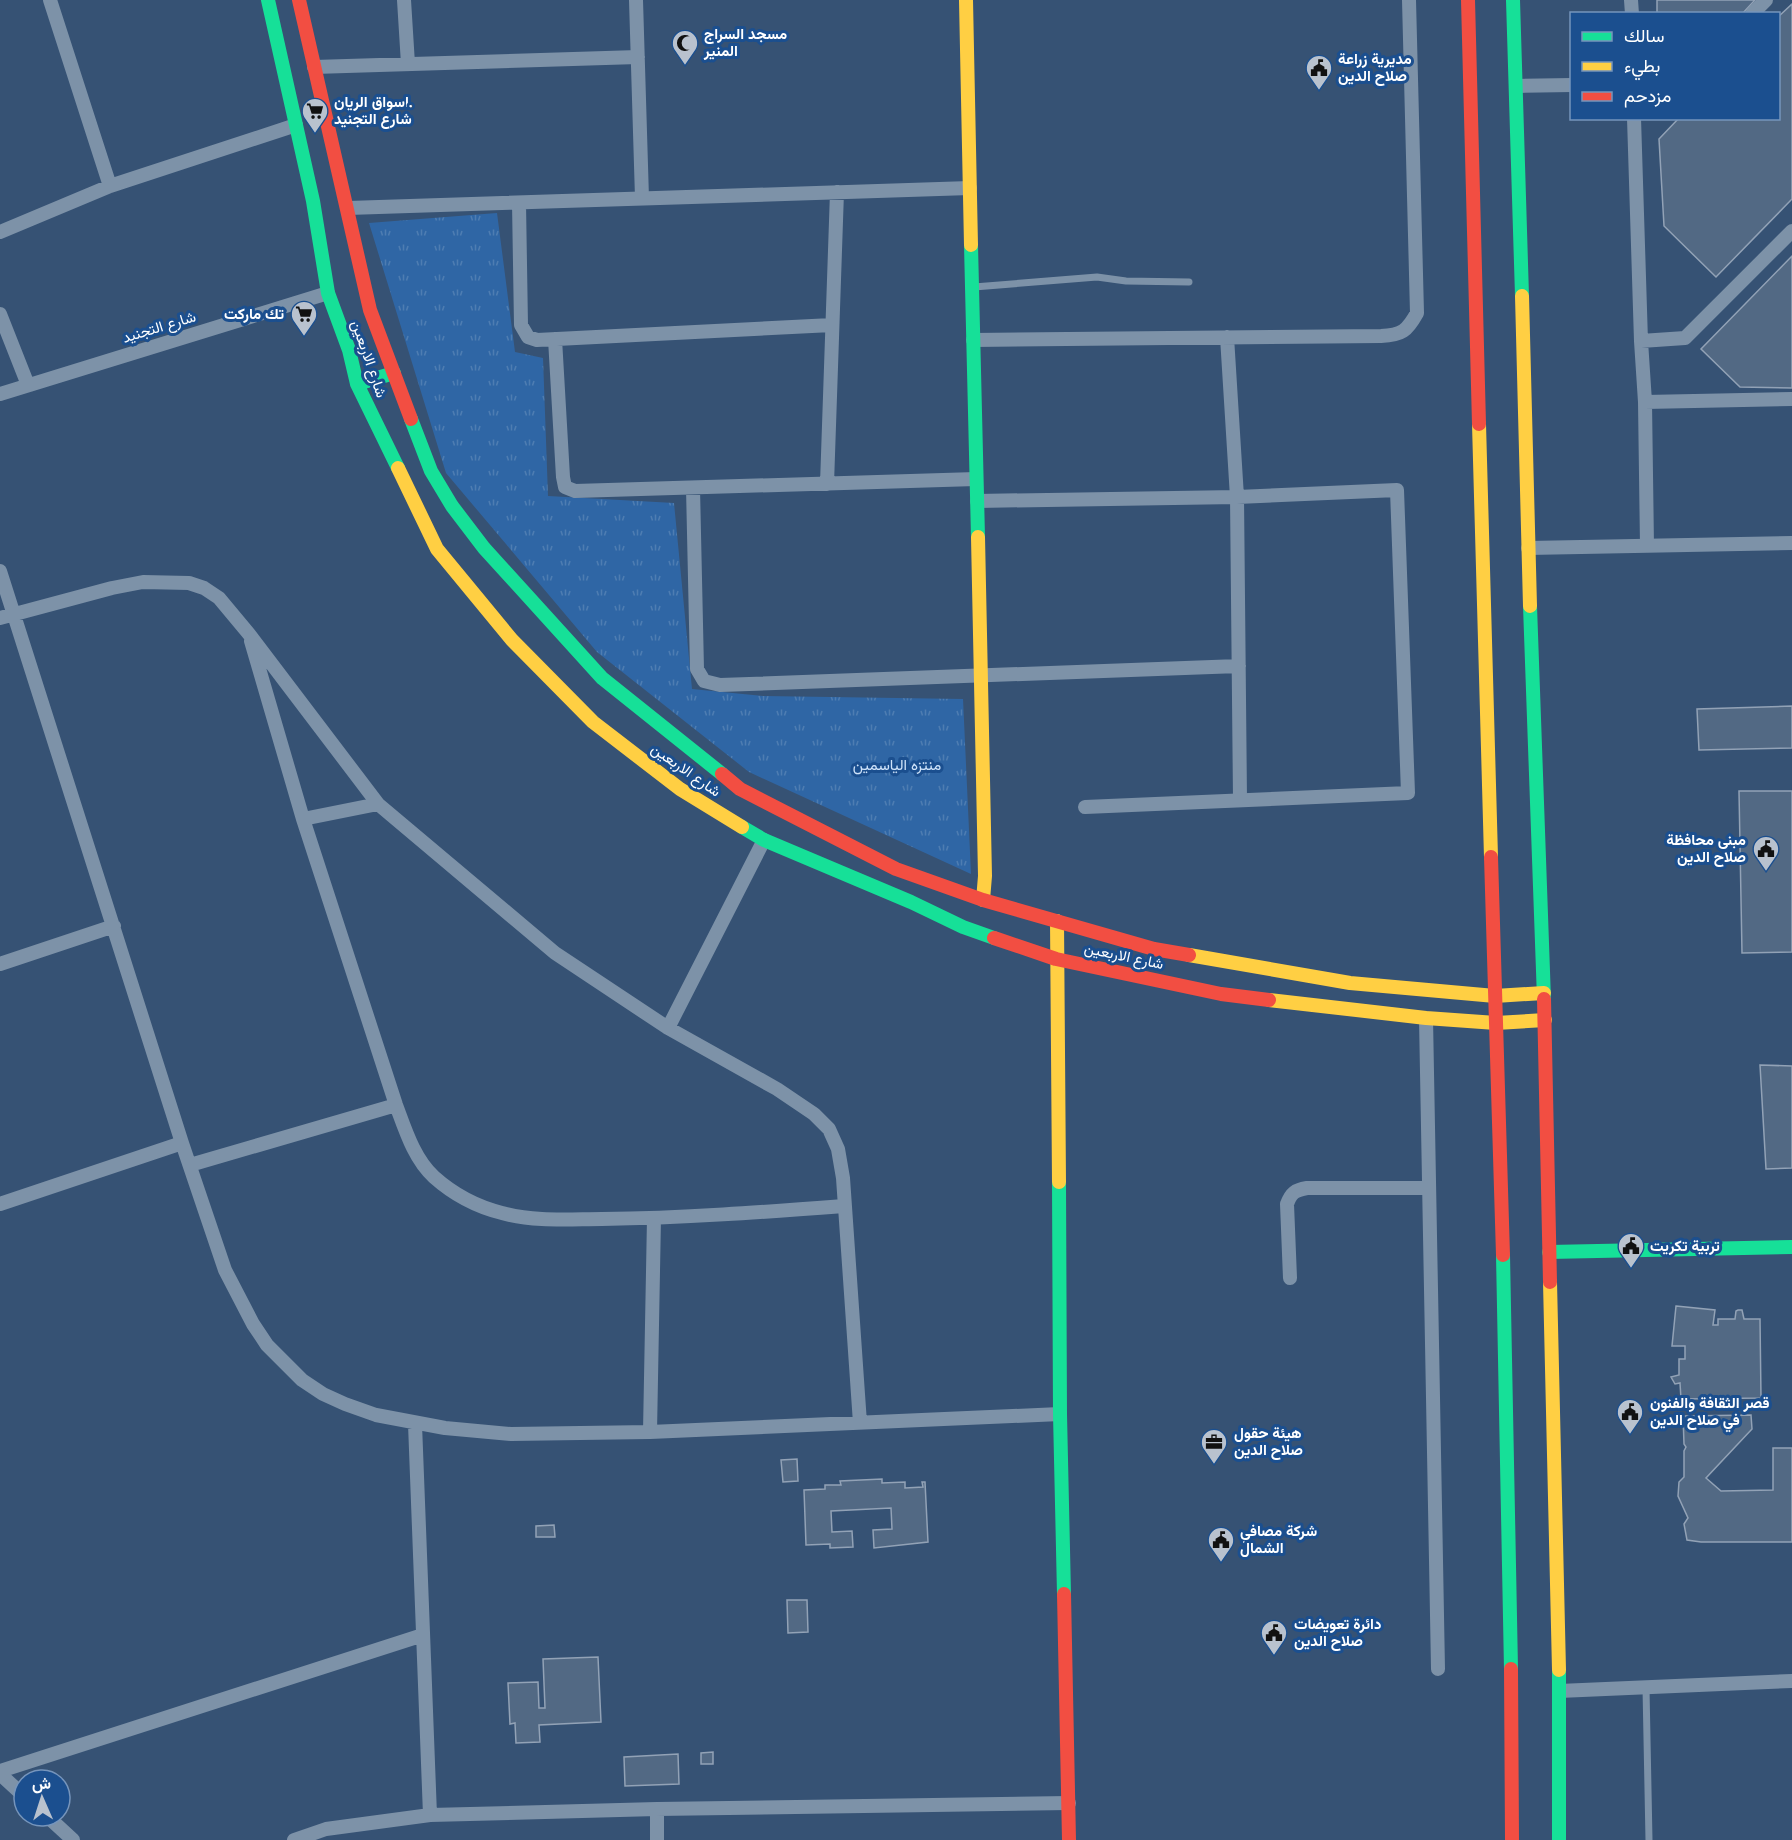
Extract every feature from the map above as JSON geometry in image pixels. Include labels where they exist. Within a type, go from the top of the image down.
[{"type":"main road","name":"شارع الاربعين","points":[[268,0],[313,201],[328,293],[349,350],[357,384],[437,549],[512,640],[593,722],[680,789],[764,840],[911,902],[963,927],[1056,959],[1221,994],[1426,1018],[1496,1023],[1545,1020]]},
{"type":"main road","points":[[298,0],[348,207],[370,310],[431,471],[452,506],[484,548],[602,678],[740,789],[896,869],[983,900],[1154,949],[1350,983],[1495,996],[1544,993]]},
{"type":"main road","points":[[966,0],[985,876],[983,900]]},
{"type":"main road","points":[[1468,0],[1512,1675],[1512,1840]]},
{"type":"main road","points":[[1513,0],[1528,548],[1545,1020],[1559,1691],[1559,1840]]},
{"type":"main road","points":[[357,384],[394,373]]},
{"type":"main road","points":[[1057,921],[1060,1414],[1069,1840]]},
{"type":"main road","points":[[1549,1252],[1792,1246]]},
{"type":"street","points":[[50,0],[110,186]]},
{"type":"street","points":[[404,0],[408,64]]},
{"type":"street","points":[[636,0],[642,198]]},
{"type":"street","points":[[973,340],[1396,335],[1410,327],[1417,313],[1409,0]]},
{"type":"street","points":[[1754,12],[1766,0]]},
{"type":"street","points":[[314,67],[638,57]]},
{"type":"street","points":[[1517,86],[1570,85]]},
{"type":"street","points":[[1634,120],[1645,402],[1647,546]]},
{"type":"street","points":[[0,232],[110,186],[296,125]]},
{"type":"street","points":[[348,207],[970,188]]},
{"type":"street","points":[[827,484],[837,192]]},
{"type":"street","points":[[519,203],[521,325],[528,337],[537,340],[832,324]]},
{"type":"street","points":[[1641,341],[1685,338],[1792,231]]},
{"type":"street","name":"شارع التجنيد","points":[[0,394],[328,293]]},
{"type":"street","points":[[0,314],[27,384]]},
{"type":"street","points":[[1227,337],[1237,497],[1240,799]]},
{"type":"street","points":[[555,339],[562,477],[565,487],[575,491],[976,479]]},
{"type":"street","points":[[1645,402],[1792,399]]},
{"type":"street","points":[[693,488],[697,669],[704,681],[720,685],[1239,666]]},
{"type":"street","points":[[977,501],[1237,497],[1397,490],[1408,793],[1085,807]]},
{"type":"street","points":[[1528,548],[1792,543]]},
{"type":"street","points":[[0,571],[7,616],[114,926],[182,1143],[225,1270],[253,1324],[267,1345],[302,1380],[323,1394],[376,1415],[415,1424],[511,1434],[650,1432],[1060,1414]]},
{"type":"street","points":[[7,616],[143,582],[189,583],[204,588],[219,598],[249,633],[378,804],[555,953],[668,1028],[799,1103],[830,1129],[838,1149],[843,1178],[860,1423]]},
{"type":"street","points":[[249,633],[303,819],[396,1105],[407,1135],[421,1161],[432,1175],[447,1188],[484,1207],[503,1214],[534,1218],[654,1218],[844,1206]]},
{"type":"street","points":[[303,819],[378,804]]},
{"type":"street","points":[[668,1028],[764,840]]},
{"type":"street","points":[[0,964],[114,926]]},
{"type":"street","points":[[1426,1018],[1438,1669]]},
{"type":"street","points":[[190,1165],[396,1105]]},
{"type":"street","points":[[0,1204],[182,1143]]},
{"type":"street","points":[[1290,1278],[1287,1204],[1291,1194],[1307,1188],[1429,1188]]},
{"type":"street","points":[[650,1432],[654,1218]]},
{"type":"street","points":[[415,1424],[430,1815]]},
{"type":"street","points":[[12,1784],[0,1772],[423,1635]]},
{"type":"street","points":[[1559,1691],[1792,1681]]},
{"type":"street","points":[[294,1840],[326,1829],[430,1815],[1069,1803]]},
{"type":"street","points":[[657,1809],[657,1840]]},
{"type":"street","points":[[60,1828],[73,1840]]},
{"type":"lane","points":[[972,288],[1097,277],[1126,281],[1189,282]]},
{"type":"lane","points":[[1646,1688],[1649,1840]]},
{"type":"green space","name":"منتزه الياسمين","points":[[497,213],[515,352],[543,358],[548,496],[674,503],[692,689],[763,696],[963,699],[971,874],[749,772],[597,652],[446,473],[369,223]]},
{"type":"building","points":[[1657,0],[1755,0],[1744,12],[1657,12]]},
{"type":"building","points":[[1792,4],[1792,199],[1716,277],[1664,226],[1659,139],[1677,120],[1780,120],[1780,15]]},
{"type":"building","points":[[1792,256],[1792,388],[1740,387],[1701,349]]},
{"type":"building","points":[[1792,706],[1792,748],[1699,750],[1697,709]]},
{"type":"building","name":"مبنى محافظة صلاح الدين","points":[[1739,791],[1792,791],[1792,952],[1742,953]]},
{"type":"building","points":[[1760,1065],[1792,1066],[1792,1168],[1766,1169]]},
{"type":"building","points":[[1676,1306],[1715,1310],[1713,1325],[1718,1325],[1718,1319],[1735,1319],[1738,1310],[1742,1310],[1744,1319],[1760,1319],[1761,1398],[1681,1399],[1680,1383],[1675,1384],[1671,1377],[1679,1375],[1679,1359],[1685,1359],[1685,1346],[1672,1346]]},
{"type":"building","points":[[1751,1415],[1752,1429],[1706,1478],[1721,1491],[1773,1490],[1773,1448],[1792,1448],[1792,1542],[1687,1540],[1684,1524],[1688,1518],[1678,1496],[1679,1482],[1684,1477],[1686,1447],[1683,1416]]},
{"type":"building","points":[[797,1459],[798,1481],[783,1482],[781,1460]]},
{"type":"building","points":[[882,1479],[882,1483],[905,1482],[905,1488],[923,1487],[922,1482],[925,1482],[928,1542],[874,1548],[873,1530],[892,1529],[891,1508],[831,1511],[832,1532],[852,1531],[853,1547],[830,1548],[830,1544],[806,1545],[804,1490],[825,1489],[825,1485],[841,1485],[840,1481]]},
{"type":"building","points":[[554,1525],[555,1537],[536,1537],[536,1526]]},
{"type":"building","points":[[787,1600],[807,1600],[808,1632],[788,1633]]},
{"type":"building","points":[[598,1657],[601,1722],[539,1725],[540,1742],[516,1743],[515,1723],[510,1724],[508,1683],[538,1682],[539,1708],[545,1708],[543,1659]]},
{"type":"building","points":[[713,1752],[713,1764],[701,1764],[701,1753]]},
{"type":"building","points":[[678,1754],[679,1784],[625,1786],[624,1757]]},
{"type":"traffic: fast","points":[[268,0],[313,201],[328,293],[349,350],[357,384],[398,468]]},
{"type":"traffic: fast","points":[[1513,0],[1522,296]]},
{"type":"traffic: fast","points":[[971,245],[978,537]]},
{"type":"traffic: fast","points":[[357,384],[394,373]]},
{"type":"traffic: fast","points":[[411,419],[431,471],[452,506],[484,548],[602,678],[722,774]]},
{"type":"traffic: fast","points":[[1530,606],[1544,999]]},
{"type":"traffic: fast","points":[[742,827],[764,840],[911,902],[963,927],[994,938]]},
{"type":"traffic: fast","points":[[1059,1182],[1060,1414],[1064,1594]]},
{"type":"traffic: fast","points":[[1549,1252],[1792,1247]]},
{"type":"traffic: fast","points":[[1503,1255],[1511,1669]]},
{"type":"traffic: fast","points":[[1559,1670],[1559,1840]]},
{"type":"traffic: slow","points":[[966,0],[971,245]]},
{"type":"traffic: slow","points":[[1522,296],[1530,606]]},
{"type":"traffic: slow","points":[[1479,424],[1491,857]]},
{"type":"traffic: slow","points":[[398,468],[437,549],[512,640],[593,722],[680,789],[742,827]]},
{"type":"traffic: slow","points":[[978,537],[985,876],[983,900]]},
{"type":"traffic: slow","points":[[1057,921],[1059,1182]]},
{"type":"traffic: slow","points":[[1189,955],[1350,983],[1495,996],[1544,993]]},
{"type":"traffic: slow","points":[[1269,1000],[1426,1018],[1496,1023],[1545,1020]]},
{"type":"traffic: slow","points":[[1550,1282],[1559,1670]]},
{"type":"traffic: jam","points":[[299,0],[370,310],[411,419]]},
{"type":"traffic: jam","points":[[1468,0],[1479,424]]},
{"type":"traffic: jam","points":[[722,774],[740,789],[896,869],[983,900],[1154,949],[1189,955]]},
{"type":"traffic: jam","points":[[1491,857],[1503,1255]]},
{"type":"traffic: jam","points":[[994,938],[1056,959],[1221,994],[1269,1000]]},
{"type":"traffic: jam","points":[[1544,999],[1550,1282]]},
{"type":"traffic: jam","points":[[1064,1594],[1069,1840]]},
{"type":"traffic: jam","points":[[1511,1669],[1512,1840]]},
{"type":"place","name":"مسجد السراج المنير","points":[[685,66]]},
{"type":"place","name":"مديرية زراعة صلاح الدين","points":[[1319,91]]},
{"type":"place","name":"اسواق الريان. شارع التجنيد","points":[[315,134]]},
{"type":"place","name":"تك ماركت","points":[[304,337]]},
{"type":"place","name":"مبنى محافظة صلاح الدين","points":[[1766,872]]},
{"type":"place","name":"تربية تكريت","points":[[1631,1269]]},
{"type":"place","name":"قصر الثقافة والفنون في صلاح الدين","points":[[1630,1435]]},
{"type":"place","name":"هيئة حقول صلاح الدين","points":[[1214,1465]]},
{"type":"place","name":"شركة مصافي الشمال","points":[[1221,1563]]},
{"type":"place","name":"دائرة تعويضات صلاح الدين","points":[[1274,1656]]}]
